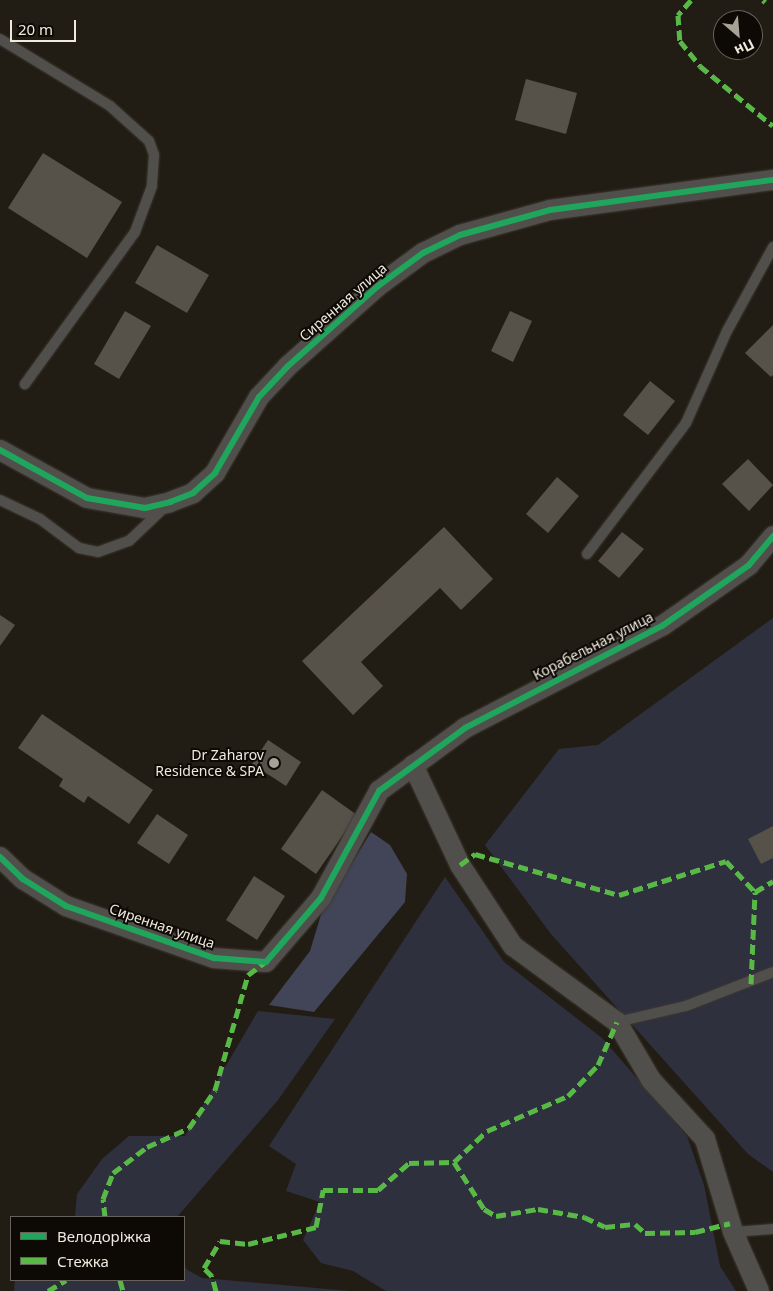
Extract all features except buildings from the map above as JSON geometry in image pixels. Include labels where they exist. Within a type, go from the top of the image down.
[{"type":"street","name":"Сиренная улица","points":[[0,450],[88,498],[145,508],[170,502],[193,493],[215,473],[260,397],[288,366],[378,286],[424,253],[460,235],[550,210],[773,180]]},
{"type":"street","name":"Корабельная улица","points":[[413,765],[465,728],[662,626],[749,565],[773,536]]},
{"type":"street","name":"Сиренная улица","points":[[0,857],[23,879],[66,906],[214,958],[266,962],[321,898],[379,791],[413,765]]},
{"type":"street","points":[[413,765],[460,865],[512,946],[616,1022],[651,1080],[705,1139],[733,1232],[759,1291]]},
{"type":"lane","points":[[0,39],[110,106],[149,141],[154,155],[152,186],[136,232],[25,384]]},
{"type":"lane","points":[[587,554],[686,423],[726,331],[773,247]]},
{"type":"lane","points":[[0,500],[40,519],[79,548],[98,552],[129,541],[170,502]]},
{"type":"lane","points":[[616,1022],[686,1006],[773,972]]},
{"type":"lane","points":[[733,1232],[773,1229]]},
{"type":"shaded area","points":[[773,618],[773,1172],[748,1154],[551,934],[485,845],[559,749],[598,745]]},
{"type":"shaded area","points":[[371,832],[390,845],[407,874],[405,902],[314,1012],[269,1005],[310,951],[322,911]]},
{"type":"shaded area","points":[[445,877],[504,962],[602,1038],[687,1136],[704,1185],[720,1266],[736,1291],[386,1291],[353,1271],[321,1263],[303,1240],[320,1202],[286,1191],[296,1164],[269,1146]]},
{"type":"shaded area","points":[[258,1011],[335,1019],[278,1100],[178,1216],[75,1216],[77,1194],[102,1159],[129,1136],[185,1136]]},
{"type":"shaded area","points":[[185,1264],[186,1269],[202,1278],[350,1291],[14,1291],[15,1281],[185,1281]]},
{"type":"marked path","points":[[691,0],[678,15],[680,41],[700,66],[773,126]]},
{"type":"marked path","points":[[460,865],[475,854],[619,895],[726,861],[755,892]]},
{"type":"marked path","points":[[751,984],[755,892],[773,881]]},
{"type":"marked path","points":[[105,1216],[103,1199],[113,1173],[147,1147],[189,1128],[215,1090],[248,975],[265,962]]},
{"type":"marked path","points":[[216,1291],[212,1276],[204,1268],[220,1241],[248,1244],[316,1227],[323,1190],[378,1190],[409,1163],[454,1162],[487,1131],[568,1096],[598,1065],[617,1022]]},
{"type":"marked path","points":[[454,1162],[484,1209],[496,1216],[538,1209],[584,1217],[605,1227],[635,1224],[645,1233],[695,1232],[730,1223]]},
{"type":"marked path","points":[[48,1291],[64,1281]]},
{"type":"marked path","points":[[120,1281],[123,1291]]},
{"type":"cycle path","points":[[0,450],[87,498],[145,508],[170,502],[193,493],[215,473],[259,397],[288,366],[378,286],[423,253],[460,235],[550,210],[773,180]]},
{"type":"cycle path","points":[[0,857],[23,879],[66,906],[214,958],[266,962],[321,898],[379,791],[465,728],[662,626],[749,565],[773,536]]},
{"type":"place","name":"Dr Zaharov Residence & SPA","points":[[274,763]]}]
